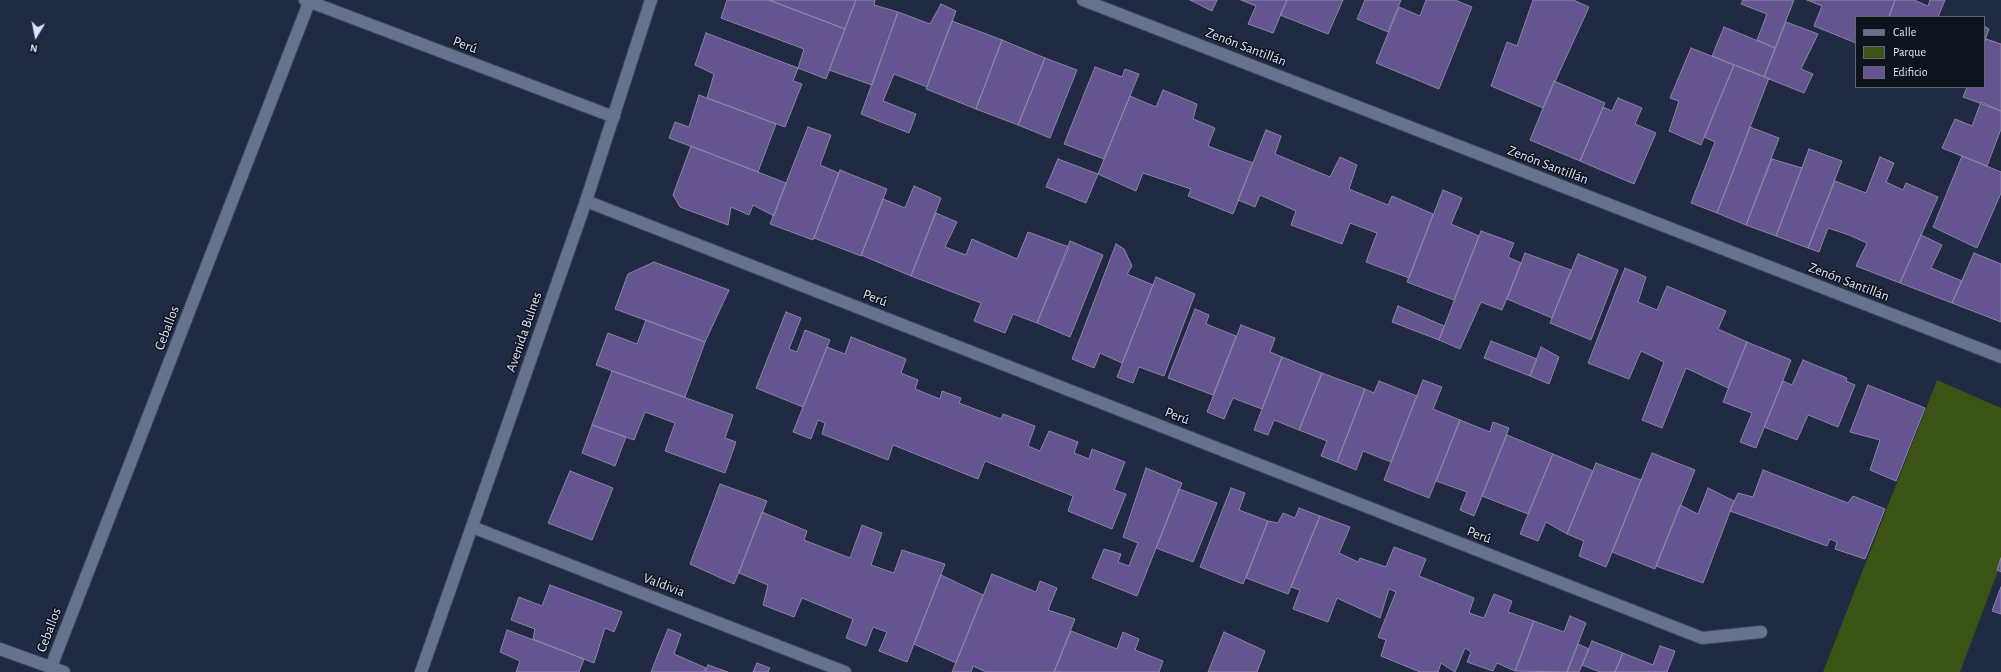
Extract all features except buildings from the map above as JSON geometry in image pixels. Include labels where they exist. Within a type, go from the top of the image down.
[{"type":"street","name":"Avenida Bulnes","points":[[421,672],[586,201],[651,0]]},
{"type":"street","name":"Zenón Santillán","points":[[1083,0],[2001,357]]},
{"type":"street","name":"Perú","points":[[308,1],[614,117]]},
{"type":"street","name":"Ceballos","points":[[51,666],[308,1]]},
{"type":"street","name":"Perú","points":[[586,201],[1702,638],[1761,632]]},
{"type":"street","name":"Valdivia","points":[[472,527],[845,672]]},
{"type":"street","points":[[0,649],[51,666],[64,672]]},
{"type":"green space","points":[[1937,380],[2001,408],[2001,563],[1960,672],[1823,672]]}]
